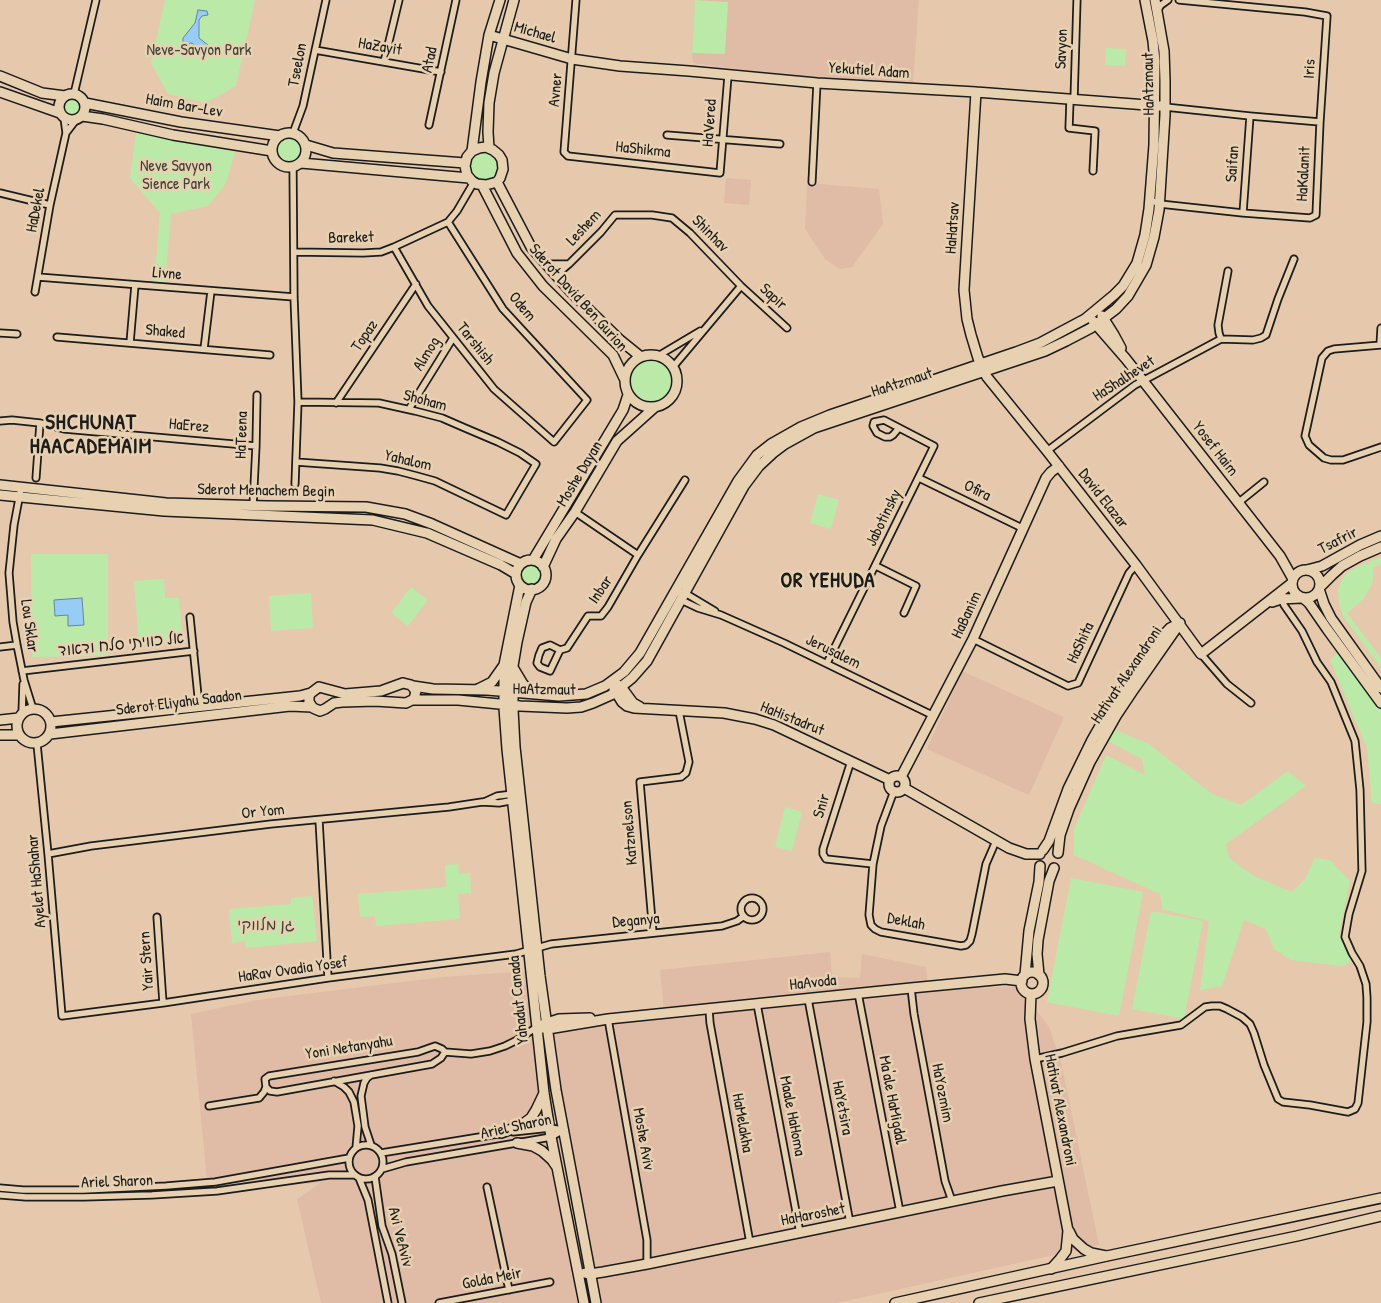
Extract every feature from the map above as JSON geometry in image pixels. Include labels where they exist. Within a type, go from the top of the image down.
[{"type":"street","points":[[62,116],[59,107],[60,103],[69,95],[96,0]]},
{"type":"street","name":"Tseelon","points":[[293,133],[303,106],[326,0]]},
{"type":"street","points":[[384,62],[399,0]]},
{"type":"street","name":"Atad","points":[[429,125],[456,0]]},
{"type":"street","points":[[472,151],[489,35],[500,0]]},
{"type":"street","points":[[490,148],[488,132],[489,103],[494,73],[514,0]]},
{"type":"street","name":"Avner","points":[[564,152],[576,0]]},
{"type":"street","name":"Savyon","points":[[1077,0],[1069,128],[1095,131],[1093,171]]},
{"type":"street","name":"HaAtzmaut","points":[[508,705],[581,707],[603,699],[619,690],[636,674],[647,661],[744,486],[754,471],[785,444],[814,428],[982,368],[1040,343],[1061,333],[1093,313],[1123,286],[1137,263],[1146,236],[1153,167],[1154,56],[1145,0]]},
{"type":"street","name":"HaAtzmaut","points":[[508,692],[559,696],[580,695],[597,691],[629,666],[640,653],[738,481],[754,459],[771,444],[801,427],[822,418],[1045,350],[1066,341],[1100,322],[1124,302],[1142,274],[1150,253],[1160,204],[1165,107],[1164,51],[1155,0]]},
{"type":"street","points":[[1157,11],[1168,0]]},
{"type":"street","name":"Iris","points":[[1180,0],[1305,12],[1327,16],[1320,122]]},
{"type":"street","name":"Michael","points":[[489,35],[572,59]]},
{"type":"street","name":"HaZayit","points":[[315,50],[441,72]]},
{"type":"street","name":"Yekutiel Adam","points":[[572,59],[620,66],[728,76],[976,92],[1165,107]]},
{"type":"street","points":[[0,76],[42,93],[82,98],[85,103],[85,111],[79,118],[67,120],[62,116],[0,92]]},
{"type":"street","name":"HaVered","points":[[720,172],[728,76]]},
{"type":"street","points":[[812,182],[816,83]]},
{"type":"street","name":"HaHatsav","points":[[976,92],[964,290],[967,319],[982,368]]},
{"type":"street","name":"Haim Bar-Lev","points":[[85,103],[181,122],[280,136]]},
{"type":"street","points":[[1165,107],[1320,122]]},
{"type":"street","name":"HaDekel","points":[[35,292],[50,205],[66,133],[62,116]]},
{"type":"street","name":"Saifan","points":[[1243,213],[1250,116]]},
{"type":"street","name":"HaDekel","points":[[66,133],[79,118]]},
{"type":"street","name":"Haim Bar-Lev","points":[[79,118],[103,119],[173,135],[272,151]]},
{"type":"street","name":"HaKalanit","points":[[1150,200],[1160,204],[1310,218],[1316,215],[1320,122]]},
{"type":"street","points":[[296,484],[298,402],[294,252],[297,165],[305,157],[307,149],[301,137],[293,133],[280,136],[275,140],[272,151],[273,157],[276,162],[287,167],[297,165],[475,182],[486,186],[497,182],[503,169],[502,160],[490,148],[482,147],[472,151],[467,157],[465,163],[466,172],[475,182]]},
{"type":"street","points":[[667,135],[780,144]]},
{"type":"street","points":[[306,145],[333,153],[465,163]]},
{"type":"street","name":"HaShikma","points":[[564,152],[568,156],[720,172]]},
{"type":"street","name":"Sderot David Ben Gurion","points":[[475,182],[517,253],[543,286],[613,355],[624,378]]},
{"type":"street","name":"Bareket","points":[[294,252],[363,253],[381,252],[394,247],[448,222],[475,182]]},
{"type":"street","name":"Sderot David Ben Gurion","points":[[497,182],[531,247],[558,278],[612,333],[641,357]]},
{"type":"street","points":[[0,193],[50,205]]},
{"type":"street","name":"Leshem","points":[[558,278],[562,270],[601,232],[615,215],[652,215]]},
{"type":"street","name":"Shinhav","points":[[652,215],[672,218],[679,222],[741,286]]},
{"type":"street","name":"Odem","points":[[448,222],[503,309],[587,400],[554,442]]},
{"type":"street","name":"Tarshish","points":[[394,247],[428,306],[494,389],[554,442]]},
{"type":"street","name":"HaShalhevet","points":[[1047,451],[1143,380],[1221,339],[1253,340],[1266,335],[1294,259]]},
{"type":"street","name":"Leshem","points":[[545,264],[569,264]]},
{"type":"street","points":[[1221,339],[1218,325],[1228,271]]},
{"type":"street","name":"Livne","points":[[38,277],[294,297]]},
{"type":"street","name":"Topaz","points":[[336,403],[416,284]]},
{"type":"street","points":[[130,343],[135,285]]},
{"type":"street","points":[[673,367],[741,286]]},
{"type":"street","name":"Sapir","points":[[741,286],[787,328]]},
{"type":"street","points":[[204,349],[211,291]]},
{"type":"street","name":"Yosef Haim","points":[[1093,313],[1126,359],[1280,556],[1291,565],[1307,570]]},
{"type":"street","points":[[658,356],[706,327]]},
{"type":"street","points":[[1381,328],[1380,345],[1334,349],[1328,351],[1322,358],[1305,436],[1309,445],[1324,458],[1331,460],[1343,460],[1381,447]]},
{"type":"street","points":[[0,333],[17,334]]},
{"type":"street","name":"Shaked","points":[[57,337],[270,355]]},
{"type":"street","name":"Almog","points":[[409,409],[453,338]]},
{"type":"street","points":[[648,355],[658,356],[664,358],[673,367],[677,379],[676,388],[667,402],[660,406],[642,406],[634,402],[628,395],[624,378],[632,362],[641,357],[648,355]]},
{"type":"street","name":"David Elazar","points":[[982,368],[991,384],[1047,451],[1136,565],[1201,654]]},
{"type":"street","name":"HaTeena","points":[[252,506],[257,395]]},
{"type":"street","name":"Moshe Dayan","points":[[533,560],[623,410],[628,395]]},
{"type":"street","name":"Shoham","points":[[298,402],[379,403],[409,409],[442,418],[520,453],[536,464],[506,515]]},
{"type":"street","name":"Moshe Dayan","points":[[543,567],[556,539],[575,512],[617,441],[655,407]]},
{"type":"street","name":"HaErez","points":[[0,421],[12,420],[52,425],[64,429],[256,446]]},
{"type":"street","points":[[36,478],[40,423]]},
{"type":"street","name":"Jabotinsky","points":[[827,663],[934,446],[899,428]]},
{"type":"street","name":"Yahalom","points":[[296,462],[380,468],[417,476],[434,481],[506,515]]},
{"type":"street","name":"HaBanim","points":[[901,777],[973,639],[1046,478],[1058,466]]},
{"type":"street","name":"Ofira","points":[[919,478],[1022,528]]},
{"type":"street","name":"Inbar","points":[[560,650],[550,671],[540,667],[537,663],[538,654],[542,648],[550,645],[560,650],[567,648],[588,616],[601,616],[608,608],[638,555],[685,480]]},
{"type":"street","points":[[1238,503],[1264,482]]},
{"type":"street","name":"Sderot Menachem Begin","points":[[0,485],[20,492],[164,511],[373,520],[427,533],[501,564],[516,574]]},
{"type":"street","name":"Sderot Menachem Begin","points":[[0,495],[20,492],[166,503],[366,507],[405,514],[432,524],[521,564]]},
{"type":"street","name":"Lou Sklar","points":[[20,492],[14,525],[9,573],[17,645],[24,680],[33,709]]},
{"type":"street","points":[[575,512],[638,555]]},
{"type":"street","name":"Tsafrir","points":[[1307,570],[1322,566],[1348,551],[1381,536]]},
{"type":"street","name":"Tsafrir","points":[[1320,588],[1342,566],[1381,546]]},
{"type":"street","name":"Yosef Haim","points":[[1280,556],[1292,581]]},
{"type":"street","points":[[528,560],[533,560],[543,567],[546,573],[541,586],[527,589],[520,585],[517,579],[517,569],[528,560]]},
{"type":"street","name":"HaShita","points":[[973,639],[1068,686],[1078,683],[1129,574],[1136,565]]},
{"type":"street","points":[[876,566],[916,586],[904,613]]},
{"type":"street","points":[[1251,703],[1227,684],[1201,654],[1263,606],[1281,595],[1297,573],[1307,570],[1318,576],[1324,604],[1331,618],[1381,688]]},
{"type":"street","points":[[1292,581],[1294,591],[1309,603],[1381,703]]},
{"type":"street","points":[[412,700],[442,699],[508,705],[509,666],[520,585]]},
{"type":"street","points":[[1281,595],[1302,598],[1312,597],[1320,588]]},
{"type":"street","points":[[476,690],[492,682],[509,666],[517,642],[526,602],[532,589]]},
{"type":"street","name":"Jerusalem","points":[[674,592],[683,596],[698,608],[721,615],[827,663],[932,715]]},
{"type":"street","points":[[1035,1059],[1062,1053],[1117,1036],[1181,1025],[1205,1007],[1220,1006],[1242,1017],[1250,1024],[1278,1099],[1283,1102],[1348,1112],[1355,1108],[1358,1103],[1367,1022],[1366,984],[1360,966],[1346,937],[1349,914],[1362,871],[1360,790],[1355,741],[1331,682],[1302,631],[1284,605],[1281,595]]},
{"type":"street","points":[[190,617],[198,696],[209,705]]},
{"type":"street","name":"Hativat Alexandroni","points":[[1058,853],[1060,835],[1075,793],[1099,744],[1132,692],[1180,623]]},
{"type":"street","name":"Hativat Alexandroni","points":[[1024,978],[1029,931],[1039,882],[1041,858],[1068,789],[1108,712],[1155,644],[1170,628],[1180,623]]},
{"type":"street","points":[[0,647],[17,645]]},
{"type":"street","name":"אל כוויתי סלח ודאוד","points":[[22,671],[194,650]]},
{"type":"street","points":[[509,666],[523,684],[537,694]]},
{"type":"street","name":"Lou Sklar","points":[[20,716],[24,680]]},
{"type":"street","name":"HaHistadrut","points":[[612,681],[633,703],[645,709],[724,713],[755,719],[774,725],[890,780]]},
{"type":"street","name":"Sderot Eliyahu Saadon","points":[[51,722],[300,696],[319,687],[346,694],[381,691],[405,683],[412,686]]},
{"type":"street","points":[[412,686],[433,689],[508,692]]},
{"type":"street","points":[[412,686],[416,693],[412,700]]},
{"type":"street","points":[[310,692],[309,700],[312,707]]},
{"type":"street","name":"Sderot Eliyahu Saadon","points":[[50,734],[290,706],[312,707],[316,710],[322,710],[342,702],[375,701],[404,703],[412,700]]},
{"type":"street","points":[[483,702],[494,709],[502,717],[504,723]]},
{"type":"street","name":"Yahadut Canada","points":[[508,705],[504,723],[533,949],[537,1027],[544,1093],[584,1303]]},
{"type":"street","name":"Yahadut Canada","points":[[508,705],[514,732],[515,797]]},
{"type":"street","points":[[33,709],[44,712],[51,722],[50,734],[37,744],[24,740],[17,730],[20,716],[27,710],[33,709]]},
{"type":"street","name":"Katznelson","points":[[653,933],[640,782],[681,777],[686,773],[689,762],[679,711]]},
{"type":"street","points":[[0,720],[20,716]]},
{"type":"street","points":[[0,735],[19,735]]},
{"type":"street","name":"Ayelet HaShahar","points":[[37,744],[62,1016]]},
{"type":"street","name":"Snir","points":[[851,761],[823,854],[826,859],[873,864]]},
{"type":"street","points":[[895,776],[901,777],[905,782],[904,788],[901,791],[894,791],[890,787],[890,780],[895,776]]},
{"type":"street","points":[[904,788],[1024,856],[1041,858]]},
{"type":"street","name":"Deklah","points":[[894,791],[877,842],[868,915],[871,925],[881,932],[961,946],[966,945],[970,941],[983,876],[996,841]]},
{"type":"street","name":"Or Yom","points":[[48,854],[91,846],[278,824],[449,808],[482,802],[497,796],[515,797]]},
{"type":"street","points":[[319,820],[328,978]]},
{"type":"street","points":[[1039,974],[1032,972],[1024,978],[1023,988],[1025,991],[1031,994],[1038,992],[1042,987],[1043,980],[1039,974],[1037,954],[1038,940],[1049,882],[1054,868],[1060,860],[1058,853],[1050,848],[1041,858]]},
{"type":"street","points":[[1041,858],[1046,869],[1054,868]]},
{"type":"street","name":"Deganya","points":[[533,949],[551,944],[722,926],[731,924],[744,916]]},
{"type":"street","name":"Yair Stern","points":[[157,917],[163,1003]]},
{"type":"street","name":"Yahadut Canada","points":[[533,949],[548,1026],[563,1130],[596,1303]]},
{"type":"street","name":"HaRav Ovadia Yosef","points":[[62,1016],[533,949]]},
{"type":"street","name":"HaAvoda","points":[[537,1027],[858,993],[1024,978]]},
{"type":"street","name":"HaYozmim","points":[[912,988],[914,1014],[934,1125],[945,1181],[952,1201]]},
{"type":"street","name":"Ma'ale HaMigdal","points":[[858,993],[900,1212]]},
{"type":"street","name":"Hativat Alexandroni","points":[[1031,994],[1030,1018],[1035,1059],[1068,1231],[1066,1251],[1051,1269]]},
{"type":"street","name":"HaYetsira","points":[[808,999],[850,1223]]},
{"type":"street","name":"Maale HaHoma","points":[[757,1004],[800,1233]]},
{"type":"street","name":"HaMelakha","points":[[709,1008],[710,1024],[750,1243]]},
{"type":"street","name":"Moshe Aviv","points":[[608,1019],[647,1240],[647,1264]]},
{"type":"street","name":"Yoni Netanyahu","points":[[445,1052],[441,1058],[432,1064],[277,1092],[270,1091],[264,1082],[266,1077],[276,1074],[418,1052],[435,1046],[442,1048],[445,1052],[471,1054],[490,1051],[517,1040],[537,1027]]},
{"type":"street","points":[[371,1145],[361,1096],[366,1080],[372,1074]]},
{"type":"street","points":[[334,1081],[349,1092],[354,1102],[358,1126],[356,1148]]},
{"type":"street","name":"Yoni Netanyahu","points":[[209,1106],[259,1098],[266,1087]]},
{"type":"street","points":[[501,1133],[520,1126],[531,1118],[544,1093]]},
{"type":"street","name":"Ariel Sharon","points":[[382,1169],[406,1162],[517,1143],[563,1130]]},
{"type":"street","name":"Ariel Sharon","points":[[381,1153],[501,1133],[551,1133]]},
{"type":"street","points":[[517,1143],[533,1146],[542,1151],[558,1167]]},
{"type":"street","points":[[366,1144],[371,1145],[381,1153],[383,1158],[382,1169],[375,1177],[364,1179],[357,1176],[351,1170],[349,1158],[356,1148],[366,1144]]},
{"type":"street","name":"Ariel Sharon","points":[[0,1188],[83,1190],[215,1182],[349,1158]]},
{"type":"street","name":"Ariel Sharon","points":[[0,1195],[84,1198],[152,1196],[217,1191],[328,1175],[357,1176]]},
{"type":"street","name":"Avi VeAviv","points":[[357,1176],[368,1200],[388,1303]]},
{"type":"street","name":"Avi VeAviv","points":[[375,1177],[382,1226],[392,1254],[402,1303]]},
{"type":"street","name":"HaHaroshet","points":[[590,1274],[1058,1181]]},
{"type":"street","points":[[487,1187],[509,1290]]},
{"type":"street","points":[[896,1303],[1381,1198]]},
{"type":"street","points":[[979,1303],[1297,1236],[1381,1216]]},
{"type":"street","points":[[1068,1231],[1073,1239],[1084,1249],[1091,1253],[1107,1256]]},
{"type":"street","points":[[576,1265],[583,1272],[590,1274]]},
{"type":"street","name":"Golda Meir","points":[[439,1303],[550,1282]]},
{"type":"shaded area","points":[[695,0],[919,0],[913,83],[813,80],[693,63]]},
{"type":"shaded area","points":[[726,178],[751,180],[749,205],[724,203]]},
{"type":"shaded area","points":[[807,183],[879,189],[883,224],[852,267],[840,269],[825,259],[805,229]]},
{"type":"shaded area","points":[[962,671],[1064,717],[1029,795],[927,749]]},
{"type":"shaded area","points":[[830,952],[832,977],[860,978],[862,954],[926,967],[928,988],[1019,987],[1049,1027],[1061,1062],[1099,1245],[837,1303],[321,1303],[297,1199],[320,1183],[208,1190],[191,1014],[258,1000],[443,977],[530,971],[538,1030],[664,1012],[660,970]]},
{"type":"green space","name":"Neve-Savyon Park","points":[[165,0],[255,0],[236,86],[206,103],[168,94],[151,63]]},
{"type":"green space","points":[[695,0],[728,2],[725,54],[692,53]]},
{"type":"green space","points":[[1106,48],[1126,49],[1125,66],[1105,65]]},
{"type":"green space","points":[[72,94],[81,98],[85,107],[81,116],[72,120],[63,116],[59,107],[63,98]]},
{"type":"green space","name":"Neve Savyon Sience Park","points":[[136,132],[235,152],[226,183],[208,206],[171,214],[165,284],[154,283],[160,213],[130,178]]},
{"type":"green space","points":[[289,133],[301,138],[306,150],[301,162],[289,167],[277,162],[272,150],[277,138]]},
{"type":"green space","points":[[480,149],[500,158],[499,177],[477,183],[466,166],[466,161]]},
{"type":"green space","points":[[646,356],[656,356],[669,363],[676,376],[676,386],[669,399],[656,406],[646,406],[637,402],[630,395],[626,386],[626,376],[630,367],[637,360]]},
{"type":"green space","points":[[818,494],[839,500],[831,529],[810,523]]},
{"type":"green space","points":[[31,554],[108,554],[108,656],[32,657]]},
{"type":"green space","points":[[1381,557],[1381,564],[1373,567],[1373,581],[1369,590],[1362,600],[1347,613],[1381,658],[1381,668],[1343,616],[1339,604],[1338,590],[1342,579],[1348,572]]},
{"type":"green space","points":[[531,561],[541,565],[545,575],[541,585],[531,589],[521,585],[517,575],[521,565]]},
{"type":"green space","points":[[164,579],[165,598],[179,598],[183,642],[139,646],[134,581]]},
{"type":"green space","points":[[411,587],[428,600],[408,626],[391,613]]},
{"type":"green space","points":[[311,593],[313,628],[271,631],[269,596]]},
{"type":"green space","points":[[1341,650],[1381,707],[1381,804],[1372,803],[1367,748],[1330,660]]},
{"type":"green space","points":[[1113,729],[1149,744],[1212,794],[1241,805],[1288,771],[1306,786],[1226,844],[1229,858],[1254,876],[1292,892],[1305,879],[1315,858],[1330,860],[1350,881],[1339,933],[1352,961],[1342,966],[1291,960],[1274,949],[1266,929],[1244,920],[1222,986],[1200,990],[1209,921],[1162,909],[1160,894],[1074,855],[1074,829],[1106,755],[1145,775],[1142,759],[1106,740]]},
{"type":"green space","points":[[785,807],[802,812],[792,851],[775,847]]},
{"type":"green space","points":[[458,864],[459,874],[470,873],[471,893],[458,894],[460,919],[376,926],[375,916],[360,917],[358,894],[446,887],[445,865]]},
{"type":"green space","points":[[1071,878],[1143,892],[1119,1016],[1047,1002]]},
{"type":"green space","name":"גן מלווקי","points":[[312,896],[317,941],[246,948],[245,941],[232,943],[229,909],[291,904],[291,898]]},
{"type":"green space","points":[[1151,911],[1203,921],[1184,1019],[1132,1009]]},
{"type":"water","points":[[198,10],[207,11],[208,15],[202,16],[199,20],[199,38],[208,45],[204,50],[191,43],[183,46],[183,38],[195,23]]},
{"type":"water","points":[[82,598],[84,625],[68,626],[68,615],[55,616],[54,600]]},
{"type":"district","name":"SHCHUNAT HAACADEMAIM","points":[[91,435]]},
{"type":"district","name":"OR YEHUDA","points":[[828,581]]}]
